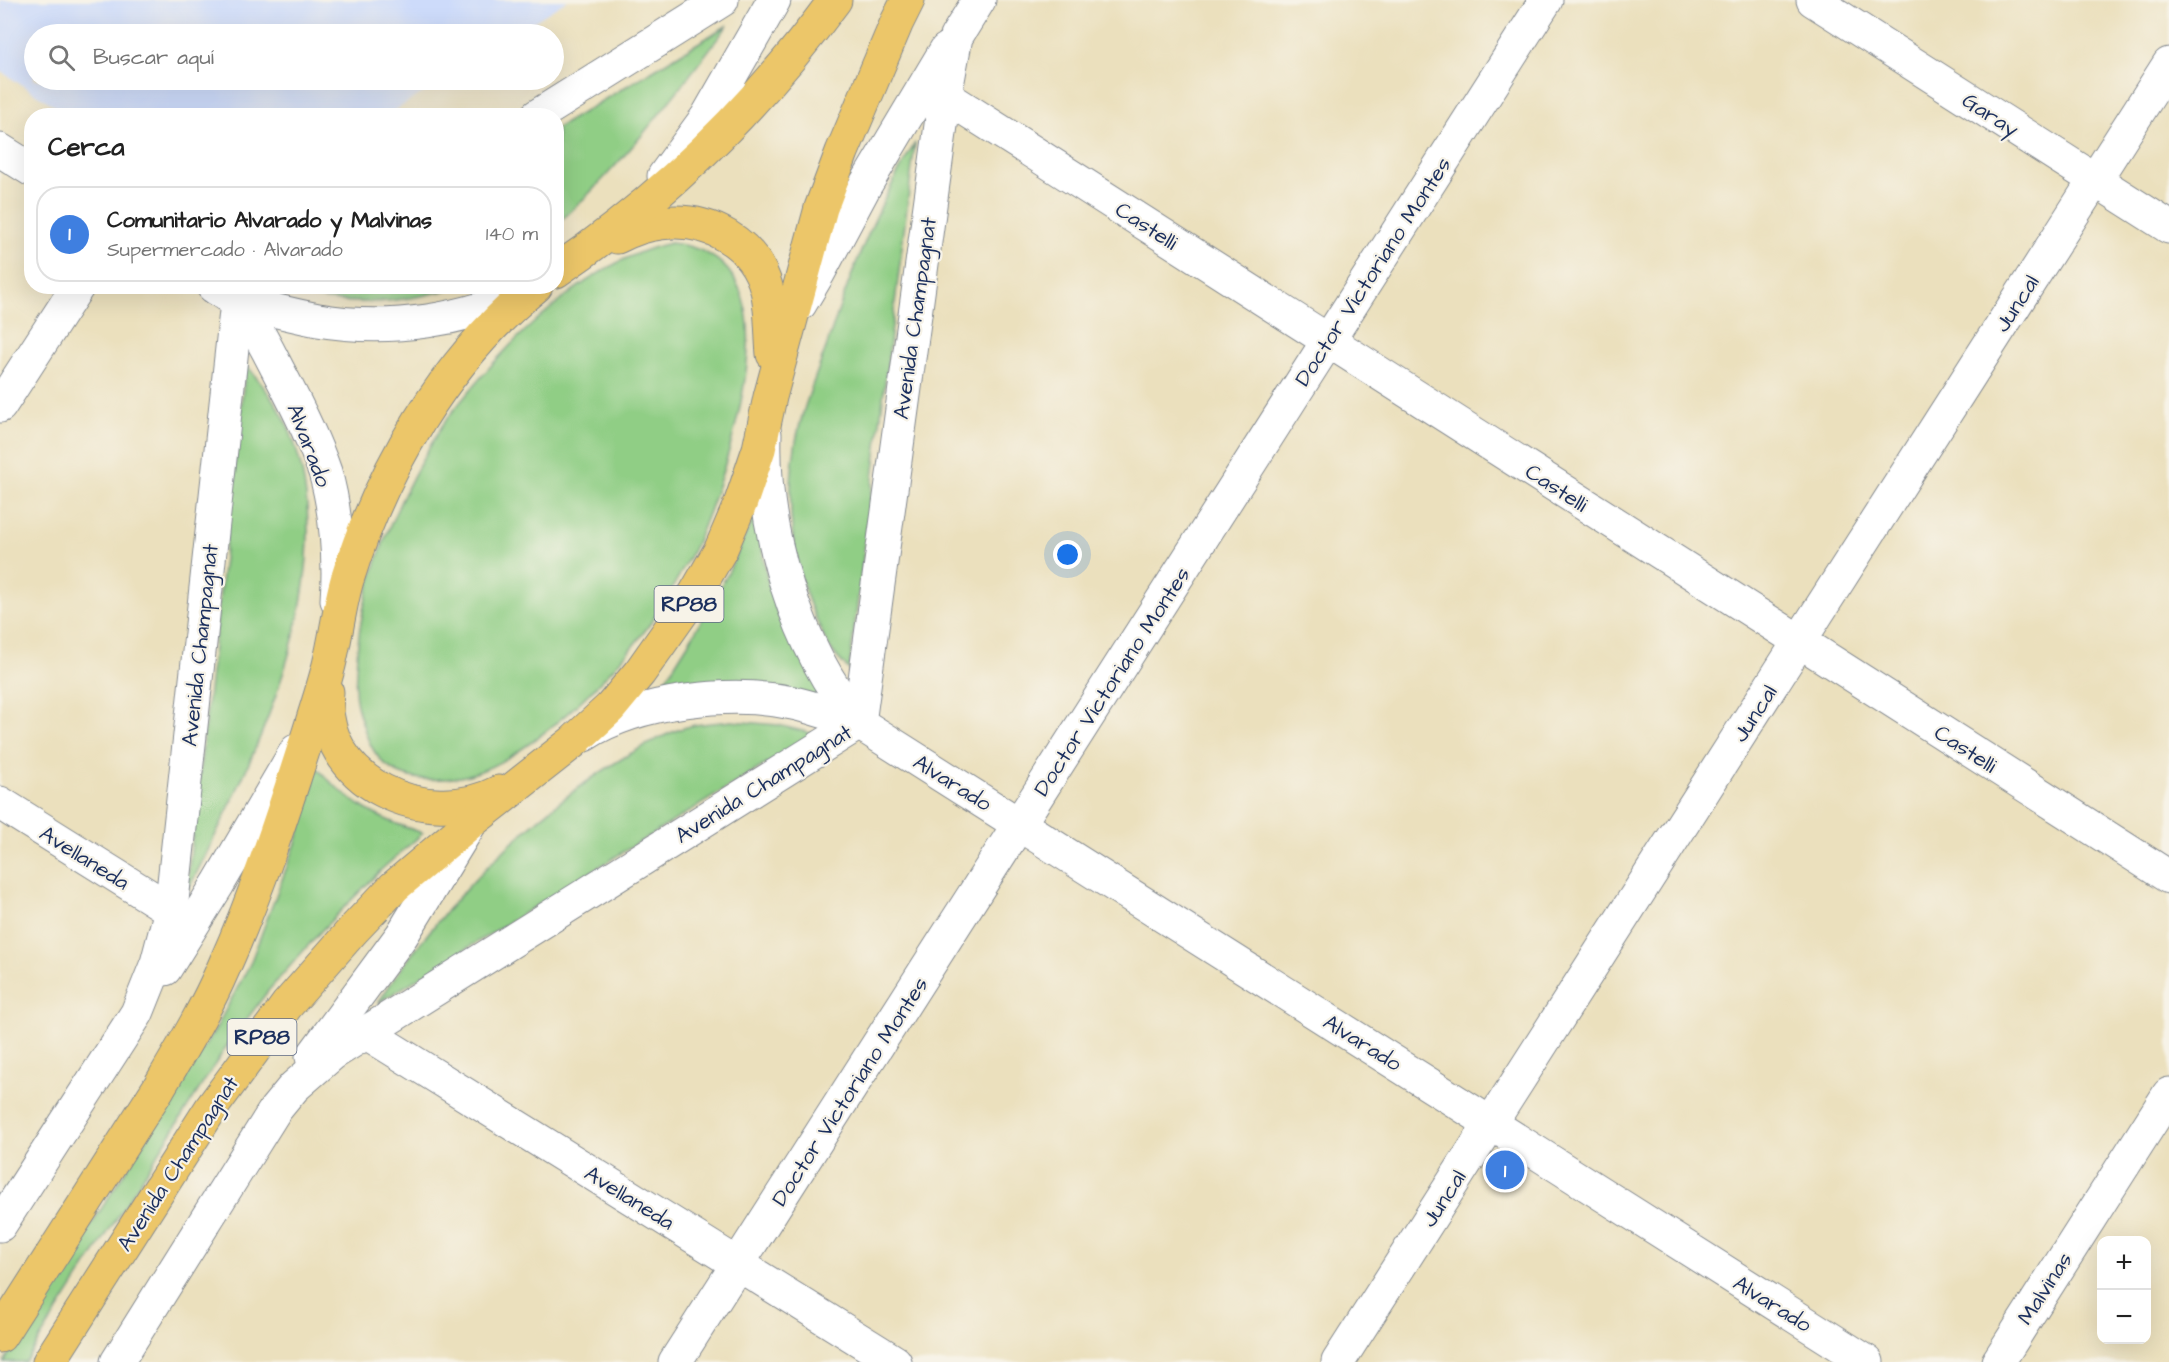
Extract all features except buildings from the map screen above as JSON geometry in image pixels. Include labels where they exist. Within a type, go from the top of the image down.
[{"type":"highway","name":"RP88","points":[[567,264],[642,207],[677,177],[777,72],[835,0]]},
{"type":"highway","name":"Avenida Champagnat","points":[[49,1362],[212,1107],[285,1008],[394,887],[471,822],[573,742],[611,707],[640,672],[695,594],[721,549],[741,502],[759,449],[821,208],[842,152],[908,0]]},
{"type":"highway","name":"RP88","points":[[567,264],[634,229],[660,223],[702,224],[722,232],[738,243],[750,255],[760,271],[767,290],[773,355],[768,407]]},
{"type":"highway","name":"Avenida Champagnat","points":[[0,1336],[158,1089],[223,971],[251,899],[311,726],[332,651],[346,583],[368,520],[393,467],[421,419],[489,329],[527,294]]},
{"type":"highway","name":"RP88","points":[[332,651],[326,697],[329,729],[337,748],[352,769],[375,787],[417,803],[451,806],[497,794],[539,768]]},
{"type":"street","points":[[550,108],[722,0]]},
{"type":"street","points":[[642,207],[707,117],[774,0]]},
{"type":"street","name":"Avenida Champagnat","points":[[791,318],[895,134],[979,0]]},
{"type":"street","name":"Doctor Victoriano Montes","points":[[675,1362],[1546,0]]},
{"type":"street","name":"Garay","points":[[1813,0],[2169,227]]},
{"type":"street","name":"Avenida Champagnat","points":[[275,1110],[294,1087],[332,1054],[365,1032],[859,723],[945,96],[956,37]]},
{"type":"street","name":"Juncal","points":[[1338,1362],[2169,64]]},
{"type":"street","name":"Castelli","points":[[945,96],[2169,878]]},
{"type":"street","points":[[0,150],[24,165]]},
{"type":"street","points":[[0,406],[73,294]]},
{"type":"street","name":"Avenida Champagnat","points":[[137,1013],[157,963],[171,910],[237,294]]},
{"type":"street","name":"Alvarado","points":[[238,294],[296,404],[325,474],[338,551],[338,585],[332,651]]},
{"type":"street","points":[[243,294],[319,320],[364,324],[449,317],[488,307],[521,294]]},
{"type":"street","name":"Alvarado","points":[[768,407],[765,469],[771,514],[788,587],[797,615],[825,674],[859,723]]},
{"type":"street","name":"Alvarado","points":[[573,742],[609,721],[625,715],[660,705],[697,700],[764,699],[793,703],[859,723],[1867,1362]]},
{"type":"street","name":"Avenida Champagnat","points":[[0,1225],[219,884],[311,726]]},
{"type":"street","name":"Avellaneda","points":[[0,803],[171,910]]},
{"type":"street","name":"Avenida Champagnat","points":[[117,1362],[275,1110],[402,935],[471,822]]},
{"type":"street","name":"Avellaneda","points":[[365,1032],[895,1362]]},
{"type":"street","name":"Malvinas","points":[[1998,1362],[2169,1094]]},
{"type":"shaded area","points":[[0,0],[568,0],[530,24],[24,24],[24,86],[0,71]]},
{"type":"shaded area","points":[[30,90],[427,90],[399,108],[58,108]]},
{"type":"green space","points":[[728,25],[668,104],[626,154],[564,217],[564,124]]},
{"type":"green space","points":[[915,143],[849,670],[835,655],[826,640],[802,582],[793,538],[792,470],[805,406],[847,288],[877,214]]},
{"type":"green space","points":[[671,243],[684,245],[707,254],[726,268],[744,302],[748,328],[743,393],[735,428],[714,497],[692,552],[657,613],[636,642],[592,690],[539,737],[485,769],[460,777],[427,779],[400,774],[378,757],[370,744],[357,707],[355,686],[364,606],[373,573],[397,510],[412,480],[449,416],[486,371],[532,324],[585,282],[613,265],[642,252]]},
{"type":"green space","points":[[293,294],[430,294],[371,302]]},
{"type":"green space","points":[[246,364],[272,398],[285,420],[303,477],[308,538],[302,600],[286,663],[265,725],[239,785],[186,894]]},
{"type":"green space","points":[[757,510],[767,578],[778,615],[833,704],[704,685],[661,687],[728,573]]},
{"type":"green space","points":[[731,721],[778,725],[815,734],[378,1003],[402,967],[458,898],[489,865],[556,805],[628,755],[666,735],[690,726]]},
{"type":"green space","points":[[316,767],[340,791],[364,808],[391,822],[423,833],[382,869],[321,931],[268,991],[228,1044],[25,1362],[4,1362],[215,1030],[250,964],[296,843],[312,790]]},
{"type":"place","name":"Comunitario Alvarado y Malvinas","points":[[1505,1170]]}]
